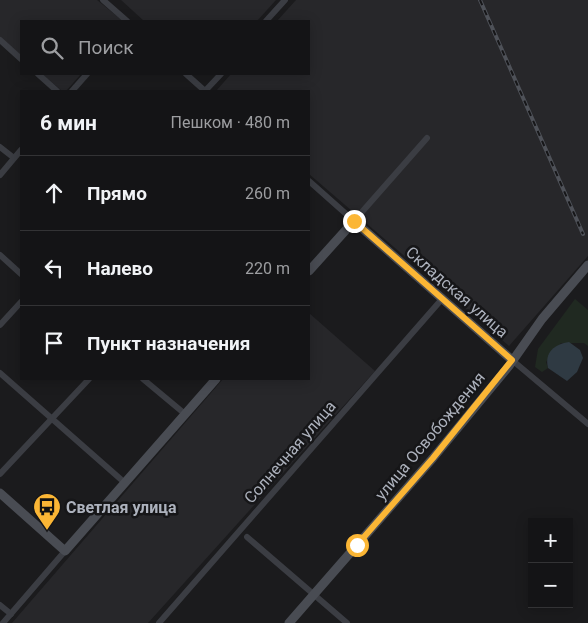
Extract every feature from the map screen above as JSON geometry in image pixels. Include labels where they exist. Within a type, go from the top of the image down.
[{"type":"street","points":[[103,0],[126,20]]},
{"type":"street","points":[[267,20],[285,0]]},
{"type":"street","points":[[0,40],[20,58]]},
{"type":"street","points":[[39,75],[56,90]]},
{"type":"street","points":[[73,90],[86,75]]},
{"type":"street","points":[[187,75],[204,90]]},
{"type":"street","points":[[206,90],[219,75]]},
{"type":"street","points":[[310,271],[427,138]]},
{"type":"street","points":[[0,147],[14,158]]},
{"type":"street","points":[[0,175],[20,151]]},
{"type":"street","name":"Складская улица","points":[[310,182],[512,360],[588,424]]},
{"type":"street","points":[[0,255],[20,273]]},
{"type":"street","name":"улица Освобождения","points":[[290,623],[433,458],[512,360],[542,319],[588,265]]},
{"type":"street","name":"Солнечная улица","points":[[159,623],[442,299]]},
{"type":"street","points":[[0,325],[20,303]]},
{"type":"street","points":[[0,373],[125,483]]},
{"type":"street","points":[[0,474],[88,380]]},
{"type":"street","points":[[143,380],[185,414]]},
{"type":"street","points":[[3,623],[215,380]]},
{"type":"street","points":[[0,493],[65,551]]},
{"type":"street","points":[[247,537],[347,623]]},
{"type":"street","points":[[0,605],[11,614]]},
{"type":"shaded area","points":[[0,0],[97,0],[122,20],[20,20],[20,55],[0,37]]},
{"type":"shaded area","points":[[121,0],[276,0],[258,20],[143,20]]},
{"type":"shaded area","points":[[296,0],[588,0],[588,256],[509,346],[310,175],[310,90],[217,90],[230,75],[310,75],[310,20],[278,20]]},
{"type":"shaded area","points":[[43,75],[80,75],[67,90],[61,90]]},
{"type":"shaded area","points":[[575,299],[588,310],[588,346],[584,343],[561,343],[546,362],[548,368],[542,372],[535,367],[538,349]]},
{"type":"shaded area","points":[[310,314],[375,371],[148,623],[12,623],[222,380],[310,380]]},
{"type":"shaded area","points":[[569,342],[580,350],[583,358],[577,372],[567,381],[548,368],[547,362],[549,353],[555,347]]},
{"type":"railway","points":[[480,0],[583,234]]},
{"type":"place","name":"Светлая улица","points":[[47,531]]},
{"type":"route","points":[[354,221],[512,360],[433,458],[357,545]]}]
